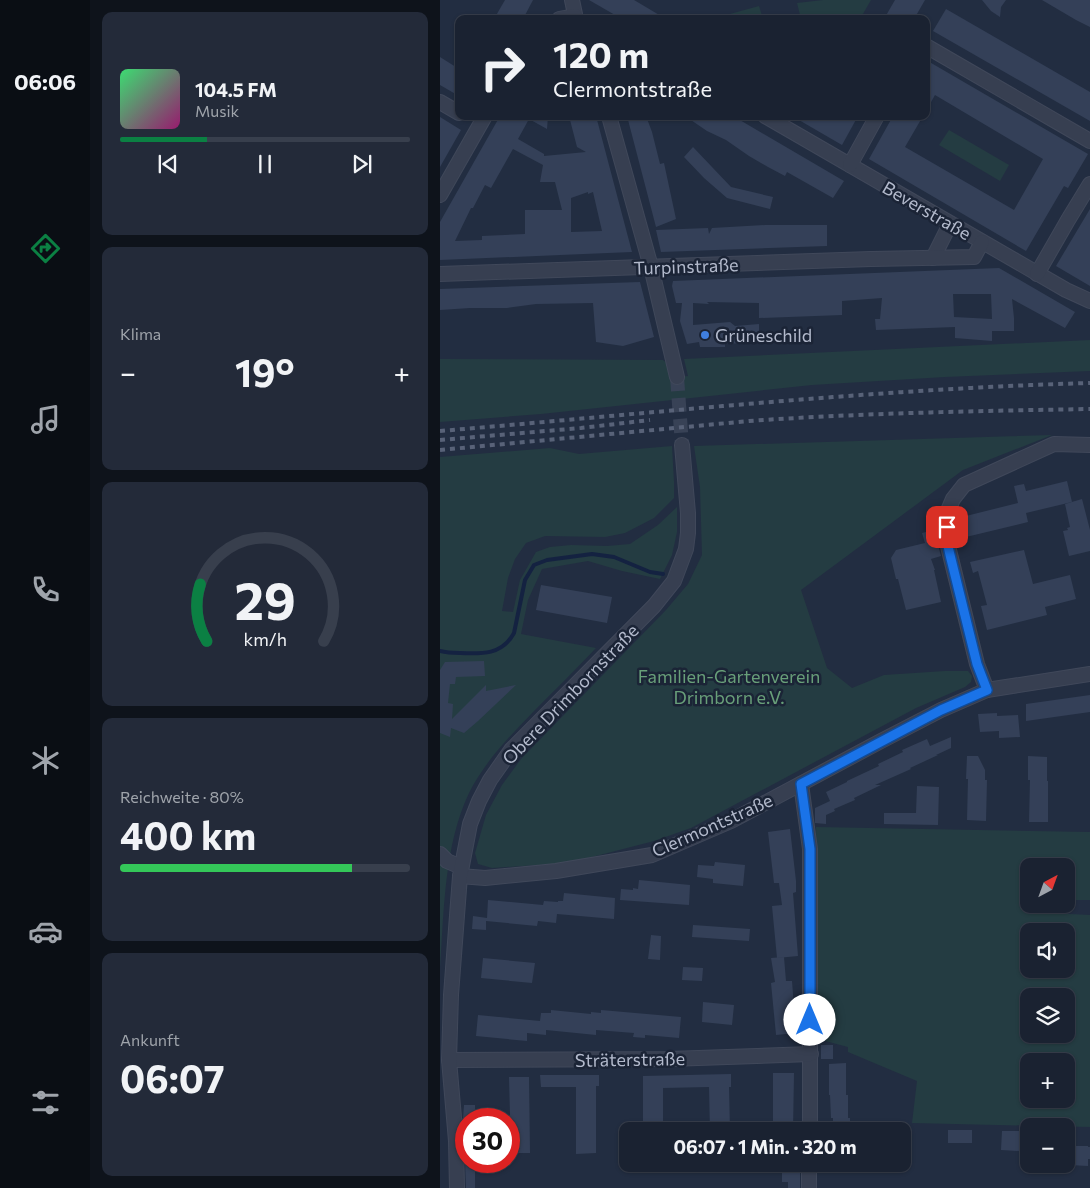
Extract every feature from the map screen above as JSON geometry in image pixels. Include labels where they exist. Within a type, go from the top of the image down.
[{"type":"street","points":[[572,0],[575,15]]},
{"type":"street","points":[[930,48],[1090,141]]},
{"type":"street","points":[[440,102],[455,111]]},
{"type":"street","points":[[440,195],[482,120]]},
{"type":"street","points":[[610,120],[651,267],[676,377]]},
{"type":"street","name":"Beverstraße","points":[[772,120],[1037,274],[1090,301]]},
{"type":"street","points":[[850,165],[875,120]]},
{"type":"street","points":[[1037,274],[1090,184]]},
{"type":"street","points":[[933,258],[950,224]]},
{"type":"street","name":"Turpinstraße","points":[[440,274],[974,257],[982,242]]},
{"type":"street","points":[[987,690],[977,664],[947,542],[947,513],[953,499],[964,485],[1054,444],[1090,445]]},
{"type":"street","name":"Obere Drimbornstraße","points":[[457,1188],[456,1141],[449,1060],[452,978],[461,872],[470,824],[490,780],[511,750],[654,606],[674,581],[686,550],[688,533],[682,445]]},
{"type":"street","name":"Clermontstraße","points":[[461,872],[485,878],[556,871],[652,855],[731,821],[941,710],[987,690],[1090,674]]},
{"type":"street","points":[[801,784],[810,849],[810,1122]]},
{"type":"street","points":[[440,854],[461,872]]},
{"type":"street","name":"Sträterstraße","points":[[449,1060],[669,1059],[810,1054]]},
{"type":"street","points":[[809,1172],[809,1188]]},
{"type":"green space","points":[[823,0],[871,0],[862,15],[800,15],[797,3]]},
{"type":"green space","points":[[759,6],[762,15],[726,15]]},
{"type":"green space","points":[[949,130],[1009,165],[1000,181],[939,145]]},
{"type":"green space","points":[[1090,340],[1090,371],[812,385],[541,414],[440,422],[440,359],[663,360],[668,364],[670,378],[688,376],[684,359]]},
{"type":"green space","name":"Familien-Gartenverein Drimborn e.V.","points":[[1052,435],[963,470],[801,590],[827,668],[852,688],[884,675],[968,671],[972,676],[971,682],[965,687],[916,708],[691,828],[654,841],[569,863],[492,868],[478,864],[475,853],[486,815],[502,785],[521,759],[666,610],[688,584],[702,555],[700,487],[694,446]]},
{"type":"green space","points":[[672,446],[674,498],[654,518],[625,533],[605,537],[545,536],[526,543],[515,559],[508,578],[502,611],[513,612],[520,580],[536,552],[550,547],[571,545],[607,546],[630,544],[658,525],[677,507],[677,532],[672,555],[660,579],[588,561],[542,569],[528,600],[521,634],[596,648],[507,739],[475,781],[469,793],[454,834],[450,856],[444,902],[440,968],[440,457],[550,448],[579,454]]},
{"type":"green space","points":[[816,827],[1090,832],[1090,900],[1075,900],[1075,858],[1020,858],[1020,913],[1090,915],[1090,1127],[1075,1127],[1075,1118],[1020,1118],[1020,1125],[912,1123],[917,1081],[848,1052],[848,1047],[818,1039]]},
{"type":"building","points":[[505,0],[533,0],[525,15],[496,15]]},
{"type":"building","points":[[589,0],[634,0],[659,15],[615,15]]},
{"type":"building","points":[[895,0],[925,0],[916,15],[886,15]]},
{"type":"building","points":[[982,0],[1006,0],[1001,7],[1000,17],[991,11]]},
{"type":"building","points":[[1042,0],[1090,0],[1090,27],[1076,20]]},
{"type":"building","points":[[946,9],[1090,92],[1090,121],[933,31]]},
{"type":"building","points":[[440,57],[455,66],[455,94],[440,85]]},
{"type":"building","points":[[930,62],[1088,154],[1068,188],[1064,186],[1026,251],[869,159],[891,120],[921,120],[905,147],[1014,210],[1043,159],[935,95],[930,104]]},
{"type":"building","points":[[440,117],[461,130],[440,167]]},
{"type":"building","points":[[498,120],[528,120],[518,139],[544,154],[544,156],[586,152],[577,147],[570,120],[597,120],[632,252],[440,260],[440,222]],"holes":[[[513,149],[543,165],[540,182],[555,182],[562,210],[525,210],[525,234],[482,236],[482,240],[455,241],[485,185],[491,188]],[[588,192],[588,194],[593,192],[602,231],[571,232],[571,198]]]},
{"type":"building","points":[[531,120],[548,120],[547,129]]},
{"type":"building","points":[[628,120],[648,120],[660,164],[664,163],[676,219],[656,227]]},
{"type":"building","points":[[691,120],[740,120],[844,181],[833,198],[787,172],[785,176],[768,167],[726,140],[707,131]]},
{"type":"building","points":[[799,120],[856,120],[842,145]]},
{"type":"building","points":[[693,147],[731,187],[773,197],[770,209],[727,198],[684,157]]},
{"type":"building","points":[[1090,209],[1090,286],[1056,266]]},
{"type":"building","points":[[766,225],[827,225],[827,246],[661,252],[656,230],[708,228],[709,234],[712,228]]},
{"type":"building","points":[[999,268],[1075,312],[1065,328],[1012,299],[1014,331],[992,331],[992,341],[955,338],[955,327],[876,330],[875,319],[880,319],[882,298],[842,301],[842,315],[759,318],[759,303],[693,303],[693,325],[730,322],[735,326],[759,324],[759,342],[725,344],[725,347],[700,347],[699,342],[687,344],[680,321],[682,303],[676,303],[672,286],[673,281]],"holes":[[[953,294],[991,294],[992,319],[954,317]]]},
{"type":"building","points":[[640,282],[654,337],[623,346],[596,342],[593,303],[536,304],[507,308],[440,310],[440,289]]},
{"type":"building","points":[[1067,481],[1072,502],[1026,513],[1028,522],[966,537],[962,517],[1018,503],[1014,486],[1024,484],[1026,491]]},
{"type":"building","points":[[1082,499],[1090,530],[1090,551],[1069,556],[1063,531],[1068,530],[1067,528],[1070,527],[1065,504]]},
{"type":"building","points":[[934,530],[941,556],[931,559],[941,602],[906,610],[891,558],[896,550],[925,543],[922,533]]},
{"type":"building","points":[[1024,550],[1033,584],[1070,575],[1076,599],[1045,607],[1047,615],[987,630],[981,606],[987,605],[978,571],[973,573],[970,562]]},
{"type":"building","points":[[541,585],[612,597],[607,623],[536,610]]},
{"type":"building","points":[[484,661],[485,676],[456,677],[455,684],[450,684],[448,703],[453,704],[452,719],[486,685],[486,691],[516,685],[464,733],[451,728],[450,737],[440,733],[440,670],[445,662]]},
{"type":"building","points":[[1090,695],[1090,712],[1026,721],[1026,704]]},
{"type":"building","points":[[997,713],[997,716],[1018,715],[1020,737],[999,738],[999,731],[980,732],[978,714]]},
{"type":"building","points":[[951,737],[951,748],[875,785],[881,785],[854,798],[855,800],[834,809],[835,811],[826,815],[826,824],[815,823],[815,808],[830,801],[826,792],[879,766],[878,764],[903,752],[902,750],[927,739],[930,746]]},
{"type":"building","points":[[967,756],[978,756],[985,770],[985,780],[987,780],[986,821],[967,820]]},
{"type":"building","points":[[1028,756],[1047,757],[1048,822],[1029,822],[1030,780],[1028,780]]},
{"type":"building","points":[[917,786],[939,787],[938,825],[884,824],[884,813],[916,813]]},
{"type":"building","points":[[790,829],[796,881],[796,892],[793,893],[798,956],[777,958],[772,906],[782,905],[779,883],[774,883],[768,832]]},
{"type":"building","points":[[715,862],[745,865],[743,886],[713,883],[713,879],[697,877],[698,865],[714,866]]},
{"type":"building","points":[[639,880],[690,885],[689,905],[620,900],[621,889],[638,889]]},
{"type":"building","points":[[564,893],[615,898],[614,919],[557,914],[556,923],[538,921],[537,926],[486,921],[486,930],[472,929],[473,916],[487,918],[488,900],[543,905],[544,901],[563,901]]},
{"type":"building","points":[[693,925],[750,929],[749,941],[692,937]]},
{"type":"building","points":[[651,935],[661,936],[660,960],[648,959]]},
{"type":"building","points":[[784,957],[786,981],[792,981],[796,1033],[776,1035],[771,983],[775,982],[771,958]]},
{"type":"building","points":[[483,958],[535,963],[532,983],[481,978]]},
{"type":"building","points":[[683,967],[703,968],[702,981],[682,980]]},
{"type":"building","points":[[703,1002],[734,1005],[732,1025],[702,1022]]},
{"type":"building","points":[[551,1010],[591,1014],[591,1012],[601,1013],[601,1010],[681,1017],[679,1038],[645,1035],[645,1038],[633,1037],[634,1033],[596,1030],[596,1035],[546,1030],[546,1035],[527,1033],[527,1041],[476,1036],[478,1015],[540,1021],[541,1013],[551,1013]]},
{"type":"building","points":[[821,1045],[833,1045],[833,1059],[821,1059]]},
{"type":"building","points":[[846,1063],[846,1095],[848,1095],[848,1118],[850,1118],[850,1122],[833,1122],[833,1118],[831,1118],[829,1064]]},
{"type":"building","points":[[773,1073],[794,1073],[793,1122],[773,1122]]},
{"type":"building","points":[[731,1074],[731,1087],[729,1087],[730,1122],[710,1122],[709,1087],[663,1088],[663,1122],[643,1122],[643,1076]]},
{"type":"building","points":[[540,1075],[599,1075],[599,1086],[596,1086],[596,1153],[576,1154],[576,1087],[541,1087]]},
{"type":"building","points":[[509,1077],[529,1077],[530,1153],[520,1153],[520,1108],[510,1108]]},
{"type":"building","points":[[464,1105],[475,1105],[475,1108],[464,1108]]},
{"type":"building","points":[[948,1130],[972,1130],[972,1143],[948,1143]]},
{"type":"building","points":[[1002,1131],[1020,1131],[1019,1151],[1001,1150]]},
{"type":"building","points":[[1075,1146],[1090,1147],[1088,1166],[1075,1165]]},
{"type":"building","points":[[782,1172],[800,1172],[800,1188],[788,1188],[788,1182],[782,1182]]},
{"type":"building","points":[[465,1173],[475,1173],[475,1188],[466,1188]]},
{"type":"waterway","points":[[440,651],[484,653],[504,646],[514,633],[525,580],[534,565],[547,560],[592,554],[614,557],[650,572],[663,574]]},
{"type":"tunnel","points":[[677,377],[682,445]]},
{"type":"railway","points":[[440,431],[683,409],[927,390],[1090,383]]},
{"type":"railway","points":[[440,450],[792,418],[1090,409]]},
{"type":"railway","points":[[440,440],[650,420]]},
{"type":"place","name":"Grüneschild","points":[[705,335]]},
{"type":"route","points":[[810,1020],[810,849],[801,784],[941,710],[987,690],[977,664],[951,559],[947,542],[947,527]]}]
